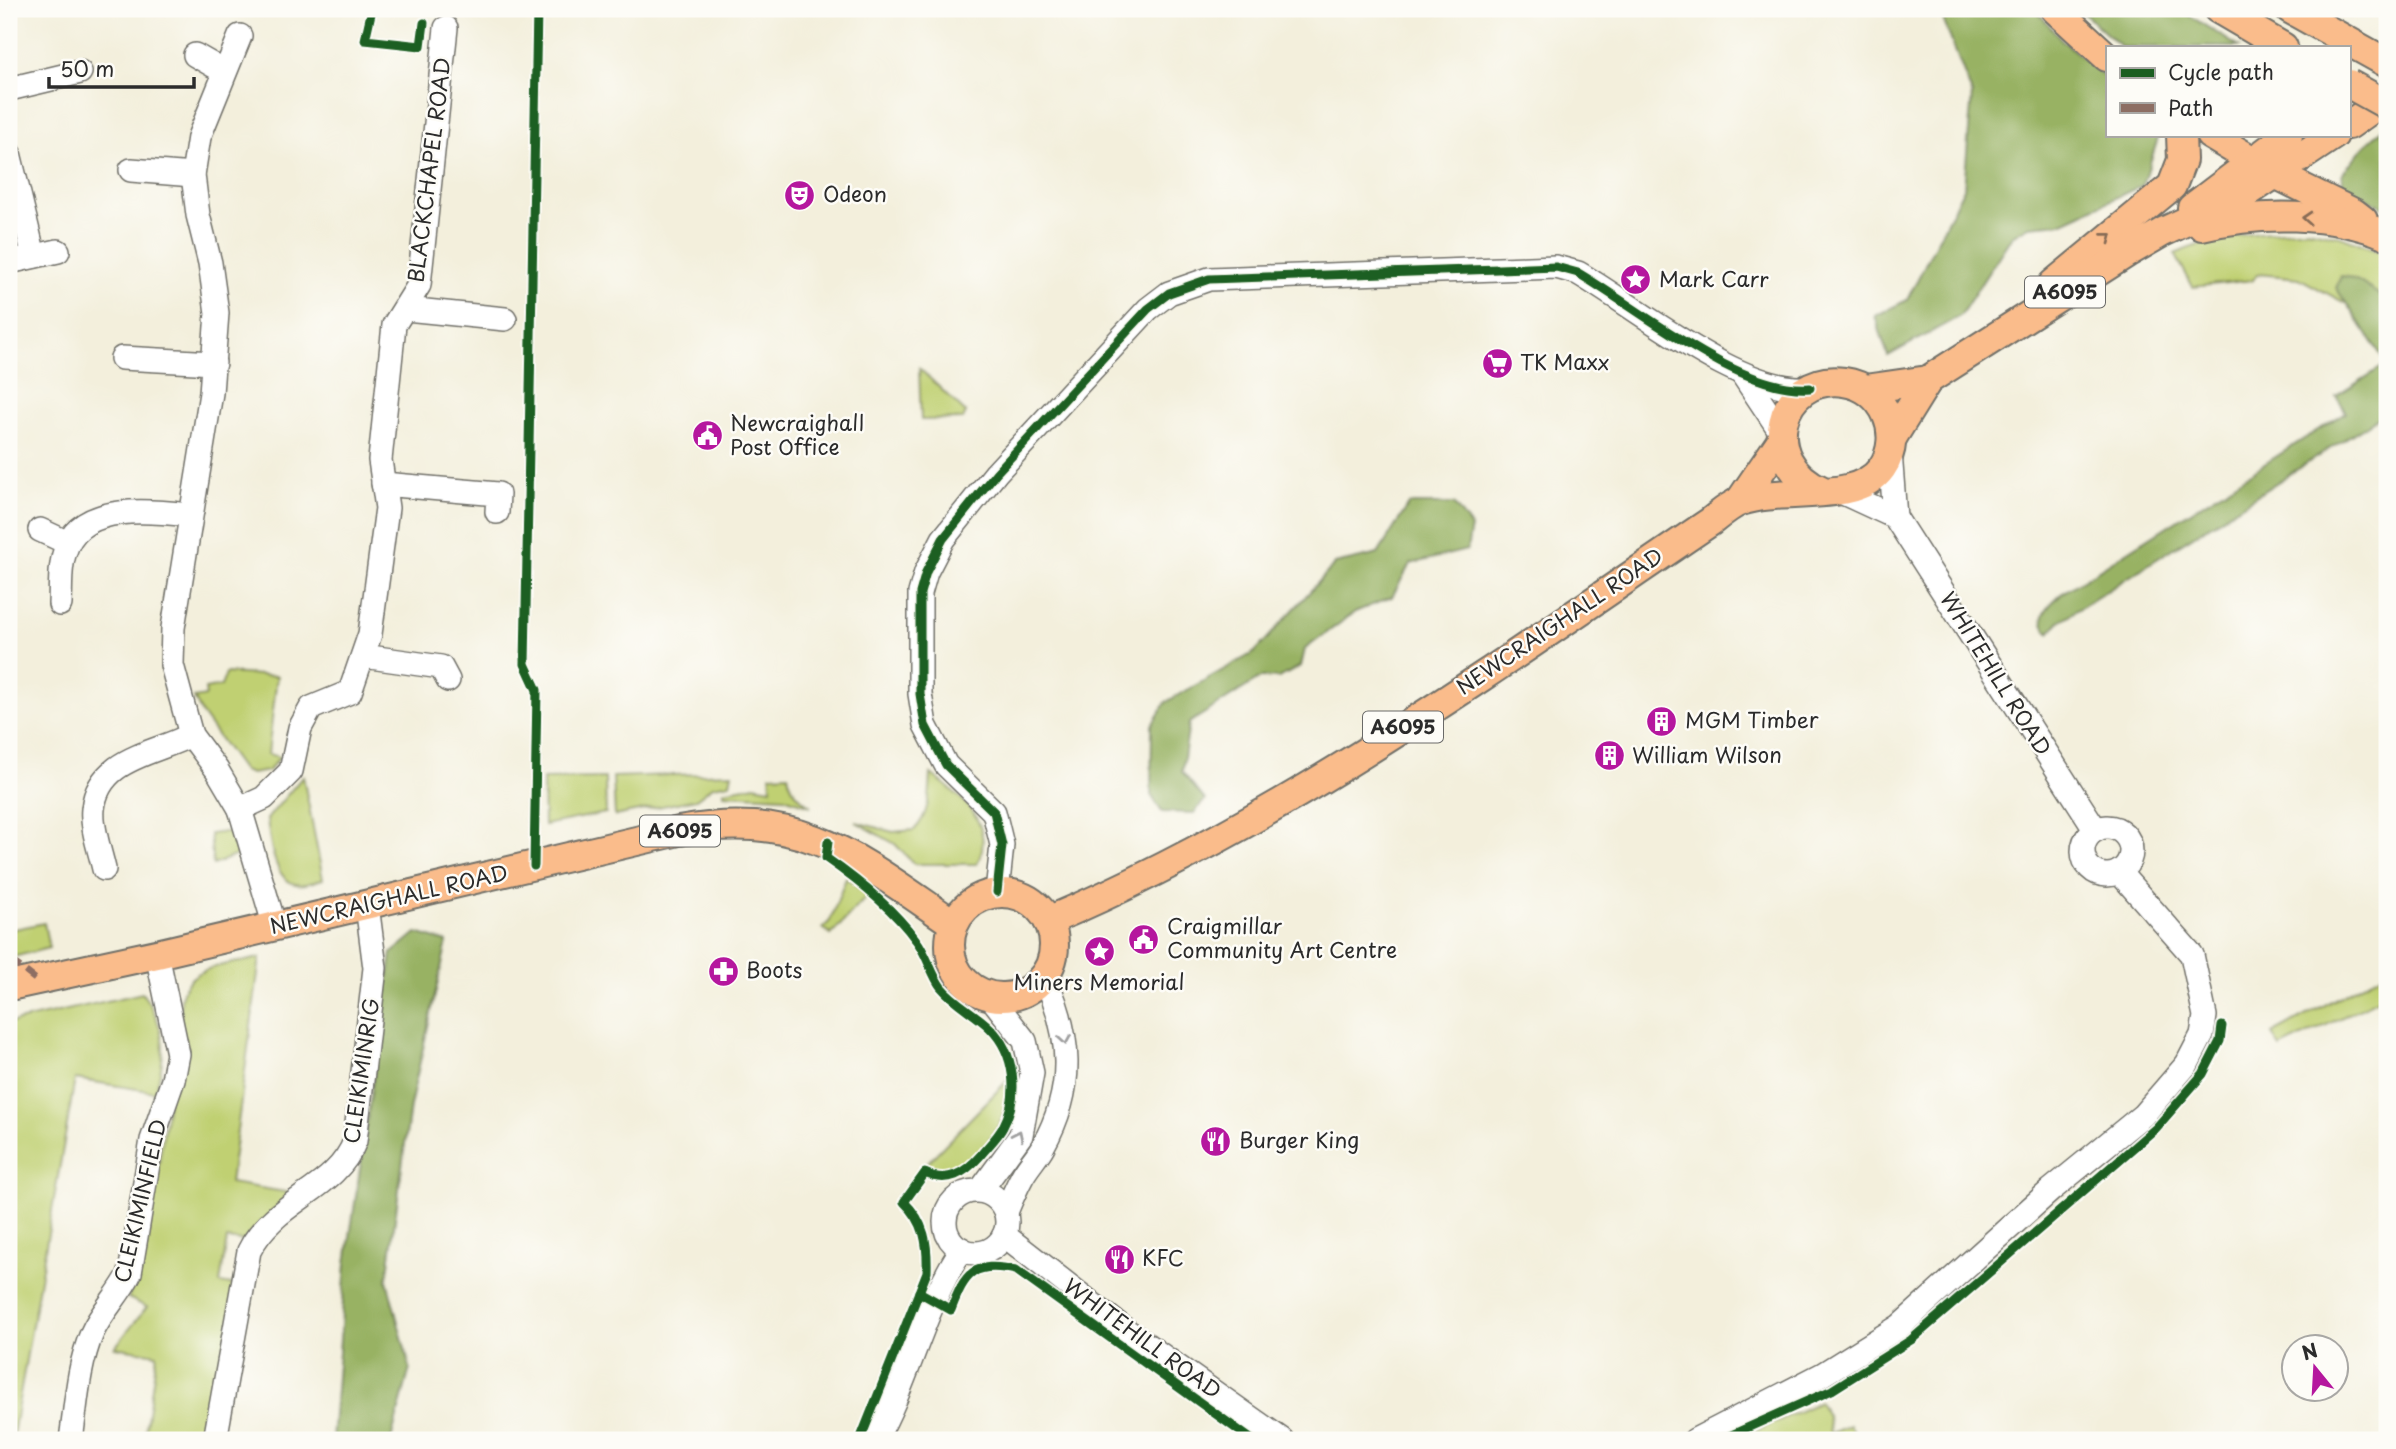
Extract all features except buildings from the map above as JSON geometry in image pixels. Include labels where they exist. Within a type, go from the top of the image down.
[{"type":"main road","points":[[2055,9],[2106,56]]},
{"type":"main road","points":[[2218,9],[2281,46]]},
{"type":"main road","points":[[2290,9],[2387,65],[2350,91]]},
{"type":"main road","points":[[2350,84],[2387,105]]},
{"type":"main road","points":[[2350,124],[2387,98]]},
{"type":"main road","points":[[2002,331],[2086,255],[2172,186],[2182,160],[2181,136]]},
{"type":"main road","points":[[2212,136],[2277,175],[2354,213],[2381,232]]},
{"type":"main road","name":"NEWCRAIGHALL ROAD","points":[[2162,232],[2251,160],[2287,136]]},
{"type":"main road","name":"NEWCRAIGHALL ROAD","points":[[1740,502],[1781,437],[1785,414],[1796,399],[1810,388],[1829,382],[1843,382],[1865,389],[1928,380],[2127,253],[2162,232],[2220,207],[2277,175],[2333,136]]},
{"type":"main road","points":[[2127,253],[2187,230],[2230,219],[2319,219],[2381,232]]},
{"type":"main road","name":"NEWCRAIGHALL ROAD","points":[[1048,920],[1125,888],[1252,822],[1452,696],[1740,502],[1800,491],[1857,488],[1883,467],[1891,445],[1928,380]]},
{"type":"main road","points":[[1865,389],[1885,410],[1891,445]]},
{"type":"main road","points":[[1781,437],[1785,458],[1794,472],[1807,484],[1832,491]]},
{"type":"main road","name":"NEWCRAIGHALL ROAD","points":[[9,986],[275,927],[679,831],[721,825],[753,825],[796,832],[828,842],[860,860],[954,924]]},
{"type":"main road","points":[[997,892],[1023,897],[1034,903],[1048,920],[1054,948],[1044,975],[1034,986],[1017,995],[989,995],[968,984],[958,973],[950,943],[954,924],[963,910],[977,899],[997,892]]},
{"type":"street","name":"BLACKCHAPEL ROAD","points":[[240,809],[264,798],[284,781],[295,761],[304,718],[311,708],[350,692],[370,634],[387,508],[380,460],[394,325],[407,309],[419,285],[446,28]]},
{"type":"street","points":[[240,36],[223,71],[199,136],[193,175],[198,215],[211,263],[217,313],[214,363],[173,628],[172,665],[191,735],[217,770],[240,809],[275,927]]},
{"type":"street","points":[[195,55],[223,71]]},
{"type":"street","points":[[9,89],[80,72]]},
{"type":"street","points":[[9,153],[34,256]]},
{"type":"street","points":[[131,170],[193,175]]},
{"type":"street","points":[[9,262],[58,251]]},
{"type":"street","points":[[997,892],[1002,845],[994,812],[946,765],[925,725],[920,694],[920,593],[926,572],[943,539],[996,473],[1149,309],[1169,293],[1209,279],[1556,267],[1587,278],[1743,375],[1782,386],[1810,388]]},
{"type":"street","name":"BLACKCHAPEL ROAD","points":[[407,309],[505,319]]},
{"type":"street","points":[[122,358],[214,363]]},
{"type":"street","points":[[1743,375],[1781,437]]},
{"type":"street","name":"WHITEHILL ROAD","points":[[1891,445],[1895,517],[2096,830]]},
{"type":"street","points":[[383,484],[498,494],[497,512]]},
{"type":"street","points":[[1832,491],[1895,517]]},
{"type":"street","points":[[60,604],[62,562],[68,543],[88,523],[116,512],[146,510],[189,515]]},
{"type":"street","points":[[40,530],[68,543]]},
{"type":"street","points":[[363,656],[441,667],[448,680]]},
{"type":"street","points":[[104,869],[92,811],[98,789],[111,771],[136,756],[191,735]]},
{"type":"street","points":[[2096,830],[2118,830],[2129,841],[2129,862],[2119,872],[2098,873],[2087,863],[2084,849],[2096,830]]},
{"type":"street","points":[[1695,1440],[1823,1374],[1900,1326],[2051,1190],[2143,1115],[2187,1064],[2202,1035],[2205,1016],[2192,955],[2119,872]]},
{"type":"street","name":"CLEIKIMINRIG","points":[[215,1440],[248,1251],[270,1219],[348,1160],[355,1141],[375,968],[367,905]]},
{"type":"street","name":"CLEIKIMINFIELD","points":[[71,1440],[85,1353],[93,1331],[121,1292],[130,1273],[152,1140],[176,1067],[176,1036],[158,954]]},
{"type":"street","points":[[1006,1212],[996,1198],[980,1191],[971,1191],[956,1199],[947,1213],[947,1230],[962,1249],[981,1253],[990,1250],[1004,1236],[1006,1212],[1022,1176],[1043,1146],[1065,1092],[1067,1048],[1059,1008],[1044,975]]},
{"type":"street","points":[[980,1191],[1021,1135],[1032,1073],[1024,1041],[989,995]]},
{"type":"street","name":"WHITEHILL ROAD","points":[[1004,1236],[1127,1331],[1282,1440]]},
{"type":"street","points":[[875,1440],[896,1404],[947,1271],[962,1249]]},
{"type":"green space","points":[[1939,9],[2035,9],[2061,39],[2106,78],[2106,136],[2159,136],[2143,185],[2061,223],[2029,226],[2012,236],[1960,316],[1888,356],[1875,316],[1907,300],[1964,188],[1972,94]]},
{"type":"green space","points":[[2079,9],[2179,9],[2237,46],[2120,46]]},
{"type":"green space","points":[[2384,128],[2387,129],[2387,209],[2343,186],[2342,174],[2364,146]]},
{"type":"green space","points":[[2306,229],[2341,236],[2387,254],[2387,364],[2347,304],[2299,278],[2258,274],[2252,280],[2193,287],[2175,254],[2223,238]]},
{"type":"green space","points":[[2341,276],[2354,279],[2387,298],[2387,364],[2336,288]]},
{"type":"green space","points":[[2387,364],[2387,412],[2060,621],[2049,633],[2045,628],[2044,612],[2061,594],[2346,412],[2336,396]]},
{"type":"green space","points":[[919,368],[966,413],[963,419],[921,420]]},
{"type":"green space","points":[[1409,504],[1454,504],[1471,527],[1467,550],[1410,564],[1392,597],[1355,612],[1305,649],[1301,666],[1279,678],[1262,677],[1189,723],[1182,772],[1205,800],[1194,813],[1162,812],[1151,795],[1152,725],[1166,702],[1255,652],[1335,564],[1378,554]]},
{"type":"green space","points":[[226,673],[277,676],[268,754],[280,757],[268,771],[251,774],[243,771],[202,714],[194,698],[206,696],[205,689],[221,686]]},
{"type":"green space","points":[[732,773],[730,783],[713,786],[696,799],[615,816],[613,777]]},
{"type":"green space","points":[[788,774],[796,793],[811,806],[784,797],[724,794],[724,791],[754,785],[771,788],[770,775]]},
{"type":"green space","points":[[931,774],[964,801],[979,823],[982,850],[977,864],[914,864],[895,844],[856,822],[893,832],[914,830],[926,811]]},
{"type":"green space","points":[[303,776],[323,879],[298,884],[284,877],[276,863],[267,819]]},
{"type":"green space","points":[[605,778],[606,813],[544,825],[543,779]]},
{"type":"green space","points":[[233,831],[239,854],[213,865],[210,834]]},
{"type":"green space","points":[[846,878],[868,895],[831,935],[823,928],[830,921]]},
{"type":"green space","points":[[44,923],[49,948],[9,958],[9,930]]},
{"type":"green space","points":[[416,933],[447,942],[410,1106],[387,1280],[410,1368],[391,1440],[332,1440],[346,1263],[392,953]]},
{"type":"green space","points":[[260,958],[230,1183],[291,1193],[243,1241],[227,1239],[220,1283],[238,1286],[212,1434],[198,1432],[196,1440],[144,1440],[157,1354],[115,1347],[147,1307],[128,1298],[145,1258],[181,1013],[181,997],[186,985],[204,970]]},
{"type":"green space","points":[[2387,971],[2387,995],[2280,1048],[2272,1034]]},
{"type":"green space","points":[[142,993],[156,1017],[162,1041],[162,1065],[155,1092],[75,1079],[12,1440],[9,1440],[9,1023]]},
{"type":"green space","points":[[1009,1079],[1003,1115],[983,1148],[956,1167],[926,1168],[928,1162]]},
{"type":"green space","points":[[1819,1402],[1828,1417],[1830,1434],[1849,1425],[1859,1440],[1737,1440]]},
{"type":"marked path","points":[[9,959],[35,979]]},
{"type":"cycle path","points":[[372,9],[365,40],[421,46],[424,23]]},
{"type":"cycle path","points":[[534,866],[537,690],[525,664],[537,9]]},
{"type":"cycle path","points":[[997,892],[1002,845],[994,812],[946,765],[925,725],[920,694],[920,593],[926,572],[943,539],[996,473],[1148,309],[1169,293],[1209,279],[1556,267],[1578,273],[1722,363],[1753,377],[1783,386],[1810,388]]},
{"type":"cycle path","points":[[828,842],[826,858],[863,886],[897,917],[920,946],[941,987],[990,1028],[998,1038],[1010,1062],[1013,1088],[1012,1102],[1001,1131],[974,1162],[962,1172],[949,1177],[925,1173],[904,1202],[917,1217],[924,1234],[927,1272],[860,1440]]},
{"type":"cycle path","points":[[1720,1440],[1832,1390],[1911,1340],[2156,1128],[2203,1074],[2220,1041],[2222,1026]]},
{"type":"cycle path","points":[[919,1292],[951,1310],[961,1287],[973,1273],[990,1267],[1016,1270],[1252,1440]]},
{"type":"place","name":"Odeon","points":[[800,195]]},
{"type":"place","name":"Mark Carr","points":[[1636,280]]},
{"type":"place","name":"TK Maxx","points":[[1497,363]]},
{"type":"place","name":"Newcraighall Post Office","points":[[707,436]]},
{"type":"place","name":"MGM Timber","points":[[1662,721]]},
{"type":"place","name":"William Wilson","points":[[1609,756]]},
{"type":"place","name":"Craigmillar Community Art Centre","points":[[1144,939]]},
{"type":"place","name":"Miners Memorial","points":[[1099,951]]},
{"type":"place","name":"Boots","points":[[723,971]]},
{"type":"place","name":"Burger King","points":[[1216,1141]]},
{"type":"place","name":"KFC","points":[[1119,1259]]}]
